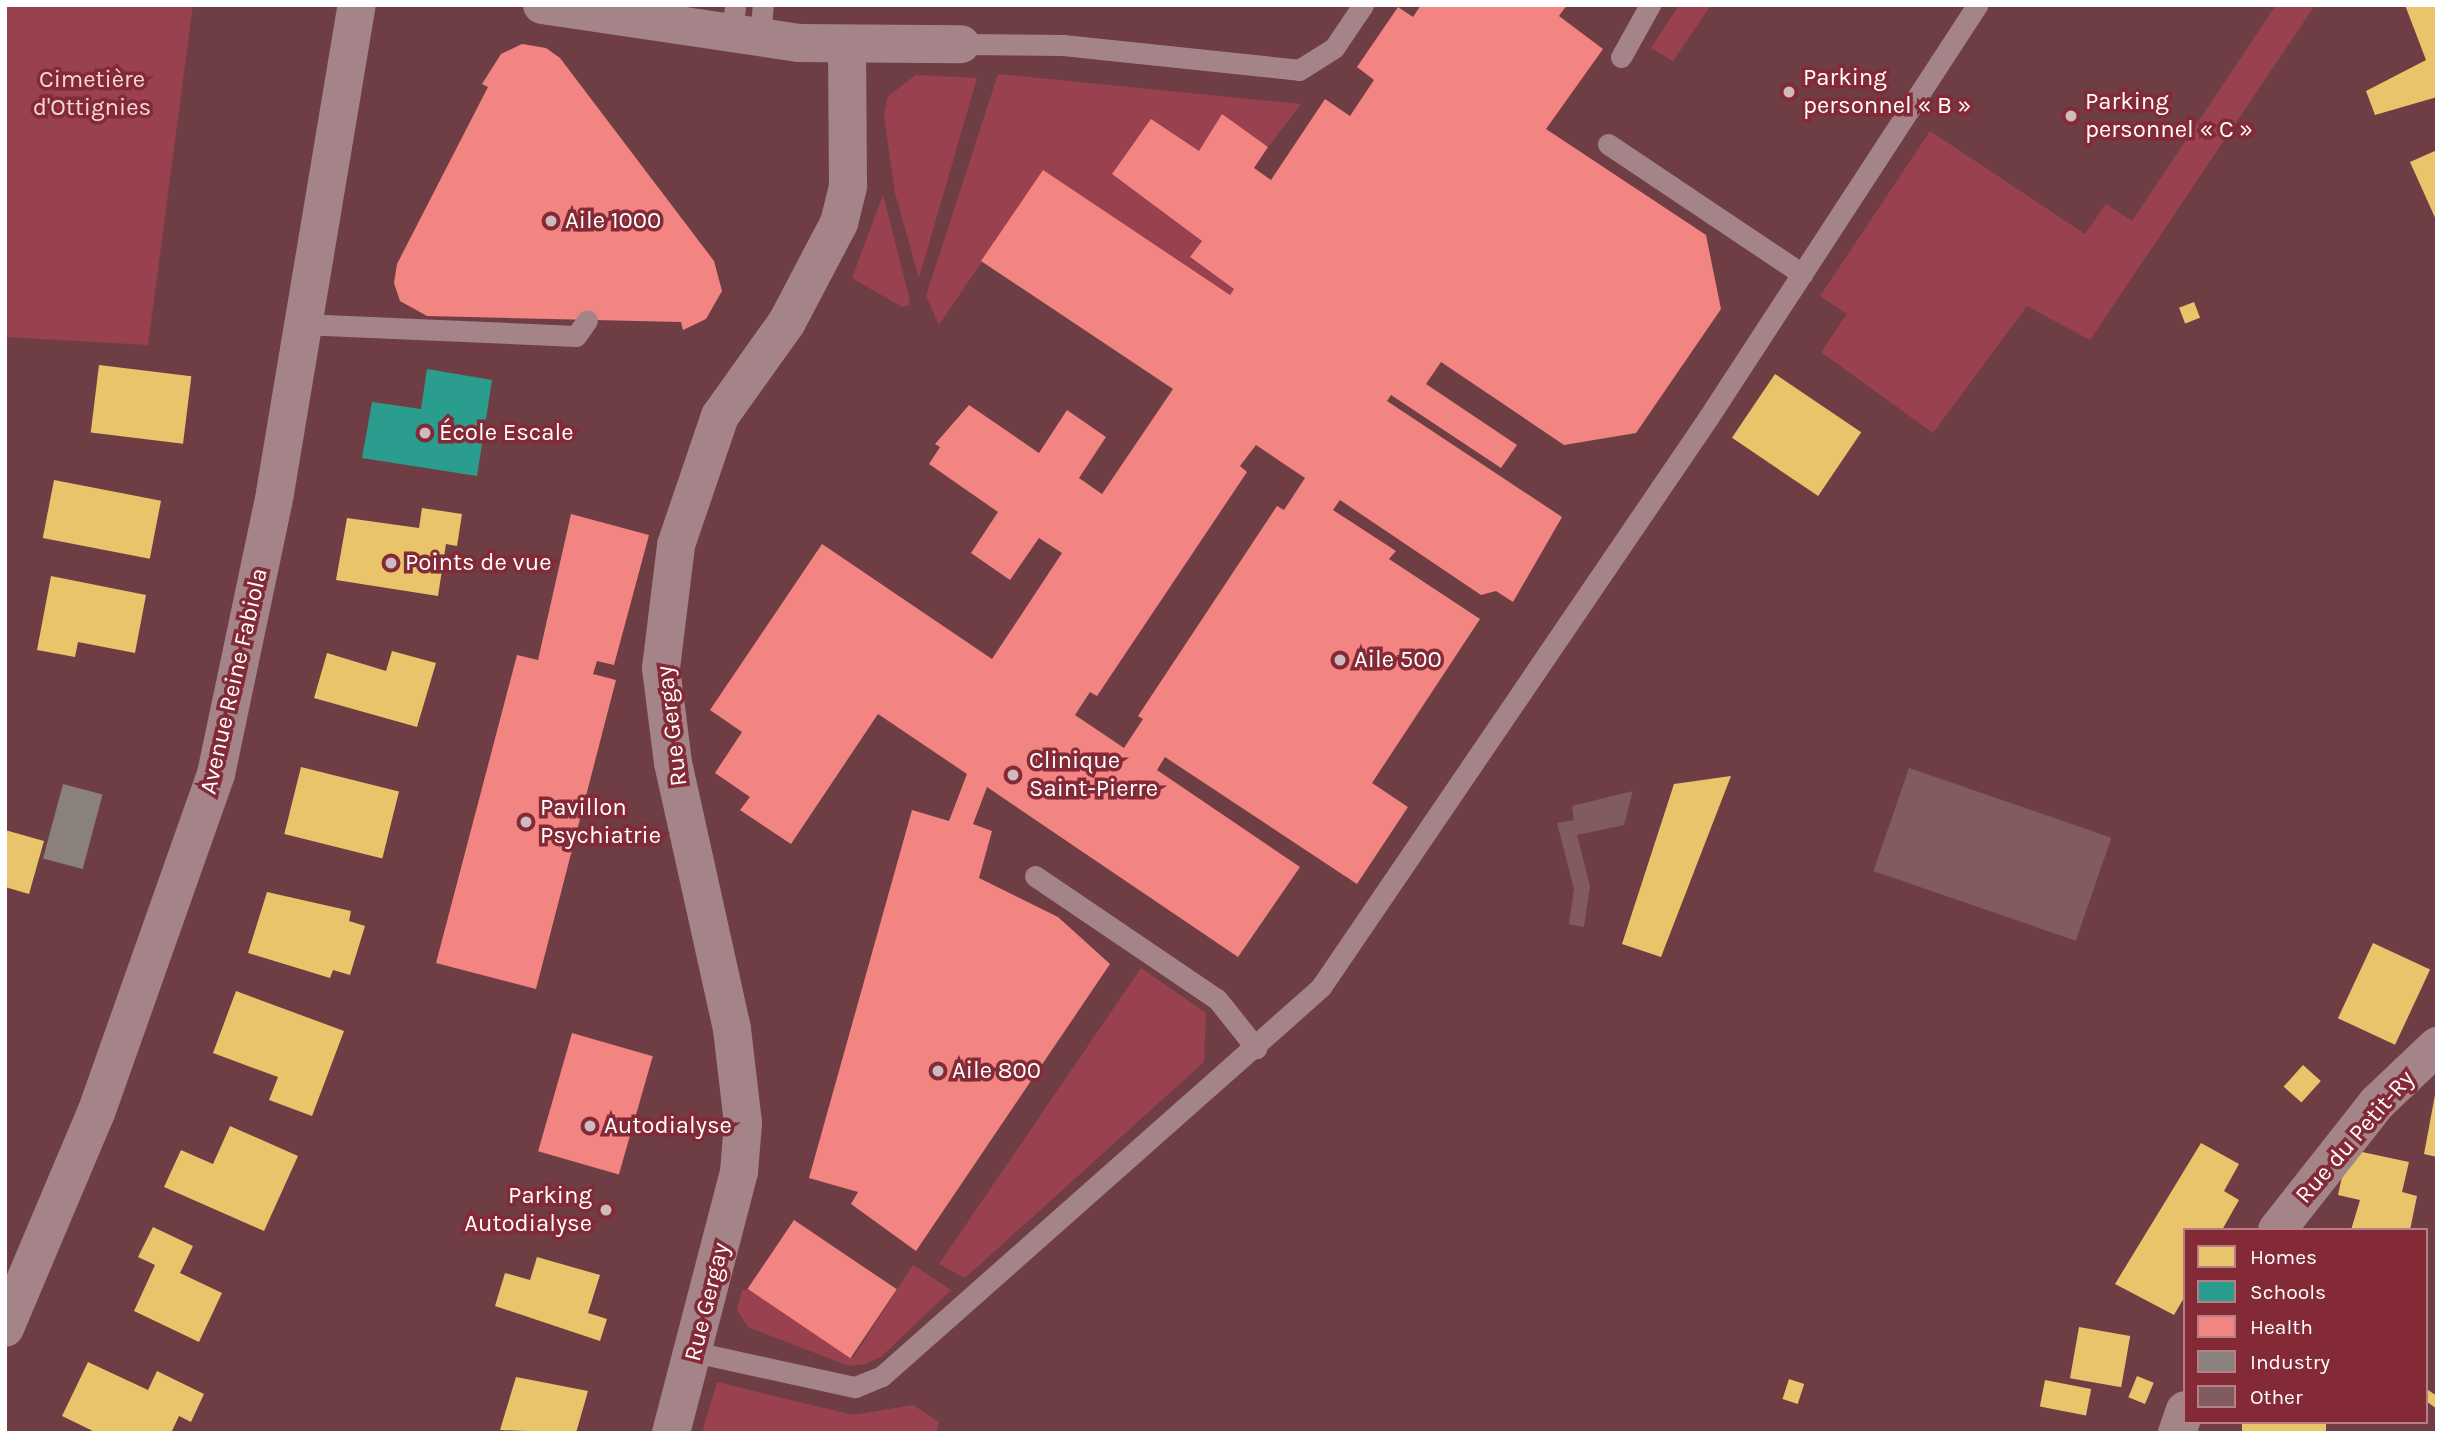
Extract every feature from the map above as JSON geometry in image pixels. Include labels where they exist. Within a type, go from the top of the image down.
[{"type":"street","name":"Avenue Reine Fabiola","points":[[5,1328],[96,1113],[216,774],[275,493],[301,324],[357,5]]},
{"type":"street","points":[[542,5],[748,20],[848,47],[961,44]]},
{"type":"street","name":"Rue Gergay","points":[[671,1433],[740,1172],[743,1123],[732,1029],[673,762],[661,668],[676,545],[720,416],[787,322],[839,223],[848,186],[848,47]]},
{"type":"street","name":"Rue du Petit-Ry","points":[[2279,1228],[2377,1104],[2437,1046]]},
{"type":"street","points":[[2176,1433],[2183,1415]]},
{"type":"lane","points":[[961,44],[1063,45],[1299,70],[1334,48],[1363,5]]},
{"type":"lane","points":[[1620,57],[1650,5]]},
{"type":"lane","points":[[694,1352],[855,1387],[882,1376],[1256,1048],[1321,986],[1802,274],[1977,5]]},
{"type":"lane","points":[[1608,144],[1802,274]]},
{"type":"lane","points":[[301,324],[576,336],[587,320]]},
{"type":"lane","points":[[1035,876],[1217,999],[1256,1048]]},
{"type":"green space","name":"Cimetière d'Ottignies","points":[[5,5],[193,5],[148,345],[5,337]]},
{"type":"green space","points":[[1679,5],[1711,5],[1673,61],[1651,48]]},
{"type":"green space","points":[[2276,5],[2315,5],[2090,340],[2027,306],[1933,433],[1821,352],[1847,314],[1820,296],[1930,131],[2085,234],[2106,204],[2132,221]]},
{"type":"green space","points":[[998,74],[1301,104],[1268,147],[1222,114],[1199,151],[1112,174],[1202,241],[1190,258],[1234,289],[1230,295],[1043,171],[939,325],[926,296]]},
{"type":"green space","points":[[916,75],[977,78],[919,278],[895,193],[884,115],[888,96]]},
{"type":"green space","points":[[883,195],[908,292],[910,305],[902,307],[852,278]]},
{"type":"green space","points":[[1141,968],[1206,1013],[1204,1062],[965,1278],[939,1264]]},
{"type":"green space","points":[[913,1265],[951,1290],[882,1356],[865,1364],[849,1366],[748,1327],[737,1310],[742,1290],[749,1290],[853,1358]]},
{"type":"green space","points":[[717,1382],[853,1415],[913,1405],[939,1422],[937,1433],[702,1433]]},
{"type":"building: Homes","points":[[2405,5],[2437,5],[2437,97],[2375,115],[2366,91],[2426,60]]},
{"type":"building: Homes","points":[[2437,150],[2437,222],[2410,162]]},
{"type":"building: Homes","points":[[2194,302],[2200,318],[2185,324],[2179,308]]},
{"type":"building: Homes","points":[[99,365],[191,376],[183,444],[91,432]]},
{"type":"building: Homes","points":[[1775,374],[1861,432],[1818,496],[1732,438]]},
{"type":"building: Homes","points":[[54,480],[161,501],[150,559],[43,538]]},
{"type":"building: Homes","name":"Points de vue","points":[[422,508],[462,514],[457,546],[446,544],[438,596],[336,580],[347,518],[419,528]]},
{"type":"building: Homes","points":[[51,576],[146,595],[135,653],[78,642],[75,657],[37,650]]},
{"type":"building: Homes","points":[[392,651],[436,663],[417,727],[314,698],[327,653],[386,671]]},
{"type":"building: Homes","points":[[301,767],[399,791],[382,858],[284,834]]},
{"type":"building: Homes","points":[[1731,776],[1661,957],[1622,944],[1674,784]]},
{"type":"building: Homes","points":[[5,830],[44,841],[29,894],[5,887]]},
{"type":"building: Homes","points":[[267,892],[351,911],[349,921],[365,926],[350,975],[333,970],[330,978],[248,953]]},
{"type":"building: Homes","points":[[2373,943],[2430,970],[2395,1045],[2338,1018]]},
{"type":"building: Homes","points":[[236,991],[344,1031],[312,1116],[269,1100],[278,1077],[213,1053]]},
{"type":"building: Homes","points":[[2303,1065],[2321,1081],[2301,1103],[2284,1087]]},
{"type":"building: Homes","points":[[2437,1095],[2437,1157],[2424,1154]]},
{"type":"building: Homes","points":[[230,1126],[298,1156],[264,1231],[164,1187],[181,1150],[213,1164]]},
{"type":"building: Homes","points":[[2201,1143],[2239,1164],[2224,1191],[2239,1200],[2223,1228],[2183,1228],[2183,1299],[2174,1315],[2115,1284]]},
{"type":"building: Homes","points":[[2348,1149],[2409,1162],[2402,1192],[2417,1196],[2410,1228],[2352,1228],[2360,1200],[2338,1195]]},
{"type":"building: Homes","points":[[153,1227],[193,1246],[180,1273],[222,1293],[199,1342],[134,1311],[155,1265],[138,1257]]},
{"type":"building: Homes","points":[[537,1257],[600,1275],[588,1313],[607,1319],[600,1341],[495,1306],[505,1273],[530,1280]]},
{"type":"building: Homes","points":[[2079,1327],[2130,1336],[2121,1387],[2070,1378]]},
{"type":"building: Homes","points":[[88,1362],[148,1390],[157,1371],[204,1394],[191,1422],[179,1416],[171,1433],[97,1433],[62,1416]]},
{"type":"building: Homes","points":[[2137,1376],[2154,1383],[2145,1404],[2128,1397]]},
{"type":"building: Homes","points":[[516,1377],[588,1391],[576,1433],[500,1430]]},
{"type":"building: Homes","points":[[1789,1379],[1804,1384],[1798,1404],[1783,1399]]},
{"type":"building: Homes","points":[[2045,1380],[2091,1389],[2086,1415],[2040,1407]]},
{"type":"building: Homes","points":[[2428,1390],[2437,1396],[2437,1409],[2428,1402]]},
{"type":"building: Homes","points":[[2242,1424],[2326,1424],[2326,1433],[2242,1433]]},
{"type":"building: Schools","name":"École Escale","points":[[427,369],[492,380],[477,476],[362,458],[372,402],[421,409]]},
{"type":"building: Health","points":[[1421,5],[1567,5],[1559,16],[1603,49],[1546,129],[1706,235],[1721,309],[1636,433],[1564,445],[1441,362],[1426,384],[1517,445],[1501,468],[1391,395],[1387,401],[1562,517],[1513,602],[1496,591],[1481,595],[1340,500],[1333,510],[1396,551],[1389,559],[1480,619],[1372,783],[1408,807],[1357,884],[1165,757],[1157,770],[1300,867],[1238,957],[987,787],[973,824],[992,831],[979,878],[1058,917],[1110,964],[916,1251],[851,1204],[858,1192],[809,1178],[912,810],[949,821],[967,774],[878,714],[791,844],[740,810],[750,797],[715,773],[742,732],[710,710],[822,544],[992,659],[1062,553],[1039,538],[1010,580],[971,553],[998,512],[929,464],[940,447],[935,444],[969,405],[1039,453],[1067,410],[1106,437],[1079,478],[1102,494],[1173,389],[981,261],[1043,170],[1230,295],[1234,289],[1190,257],[1202,241],[1112,174],[1151,119],[1199,151],[1222,114],[1268,147],[1254,168],[1271,180],[1325,99],[1350,116],[1374,80],[1357,67],[1398,7],[1413,17]],"holes":[[[1256,445],[1305,478],[1284,510],[1277,506],[1138,716],[1143,719],[1124,748],[1075,715],[1090,692],[1097,696],[1247,472],[1240,466]]]},
{"type":"building: Health","name":"Aile 1000","points":[[522,44],[546,48],[560,58],[714,261],[722,291],[706,319],[683,330],[681,322],[427,316],[400,301],[394,283],[397,264],[488,87],[482,84],[501,54]]},
{"type":"building: Health","name":"Pavillon Psychiatrie","points":[[571,514],[649,535],[614,665],[597,661],[593,674],[616,680],[536,989],[436,963],[517,655],[538,660]]},
{"type":"building: Health","name":"Autodialyse","points":[[572,1033],[653,1056],[619,1174],[538,1151]]},
{"type":"building: Health","points":[[794,1220],[897,1289],[850,1358],[748,1289]]},
{"type":"building: Industry","points":[[63,784],[103,795],[83,869],[43,858]]},
{"type":"building: Other","points":[[1909,768],[2111,838],[2076,941],[1874,871]]},
{"type":"building: Other","points":[[1633,791],[1624,825],[1577,835],[1590,886],[1584,927],[1569,924],[1574,889],[1557,823],[1574,820],[1572,806]]},
{"type":"place","name":"Parking personnel « B »","points":[[1789,92]]},
{"type":"place","name":"Parking personnel « C »","points":[[2071,116]]},
{"type":"place","name":"Aile 1000","points":[[551,221]]},
{"type":"place","name":"École Escale","points":[[425,433]]},
{"type":"place","name":"Points de vue","points":[[391,563]]},
{"type":"place","name":"Aile 500","points":[[1340,660]]},
{"type":"place","name":"Clinique Saint-Pierre","points":[[1013,775]]},
{"type":"place","name":"Pavillon Psychiatrie","points":[[526,822]]},
{"type":"place","name":"Aile 800","points":[[938,1071]]},
{"type":"place","name":"Autodialyse","points":[[590,1126]]},
{"type":"place","name":"Parking Autodialyse","points":[[606,1210]]}]
